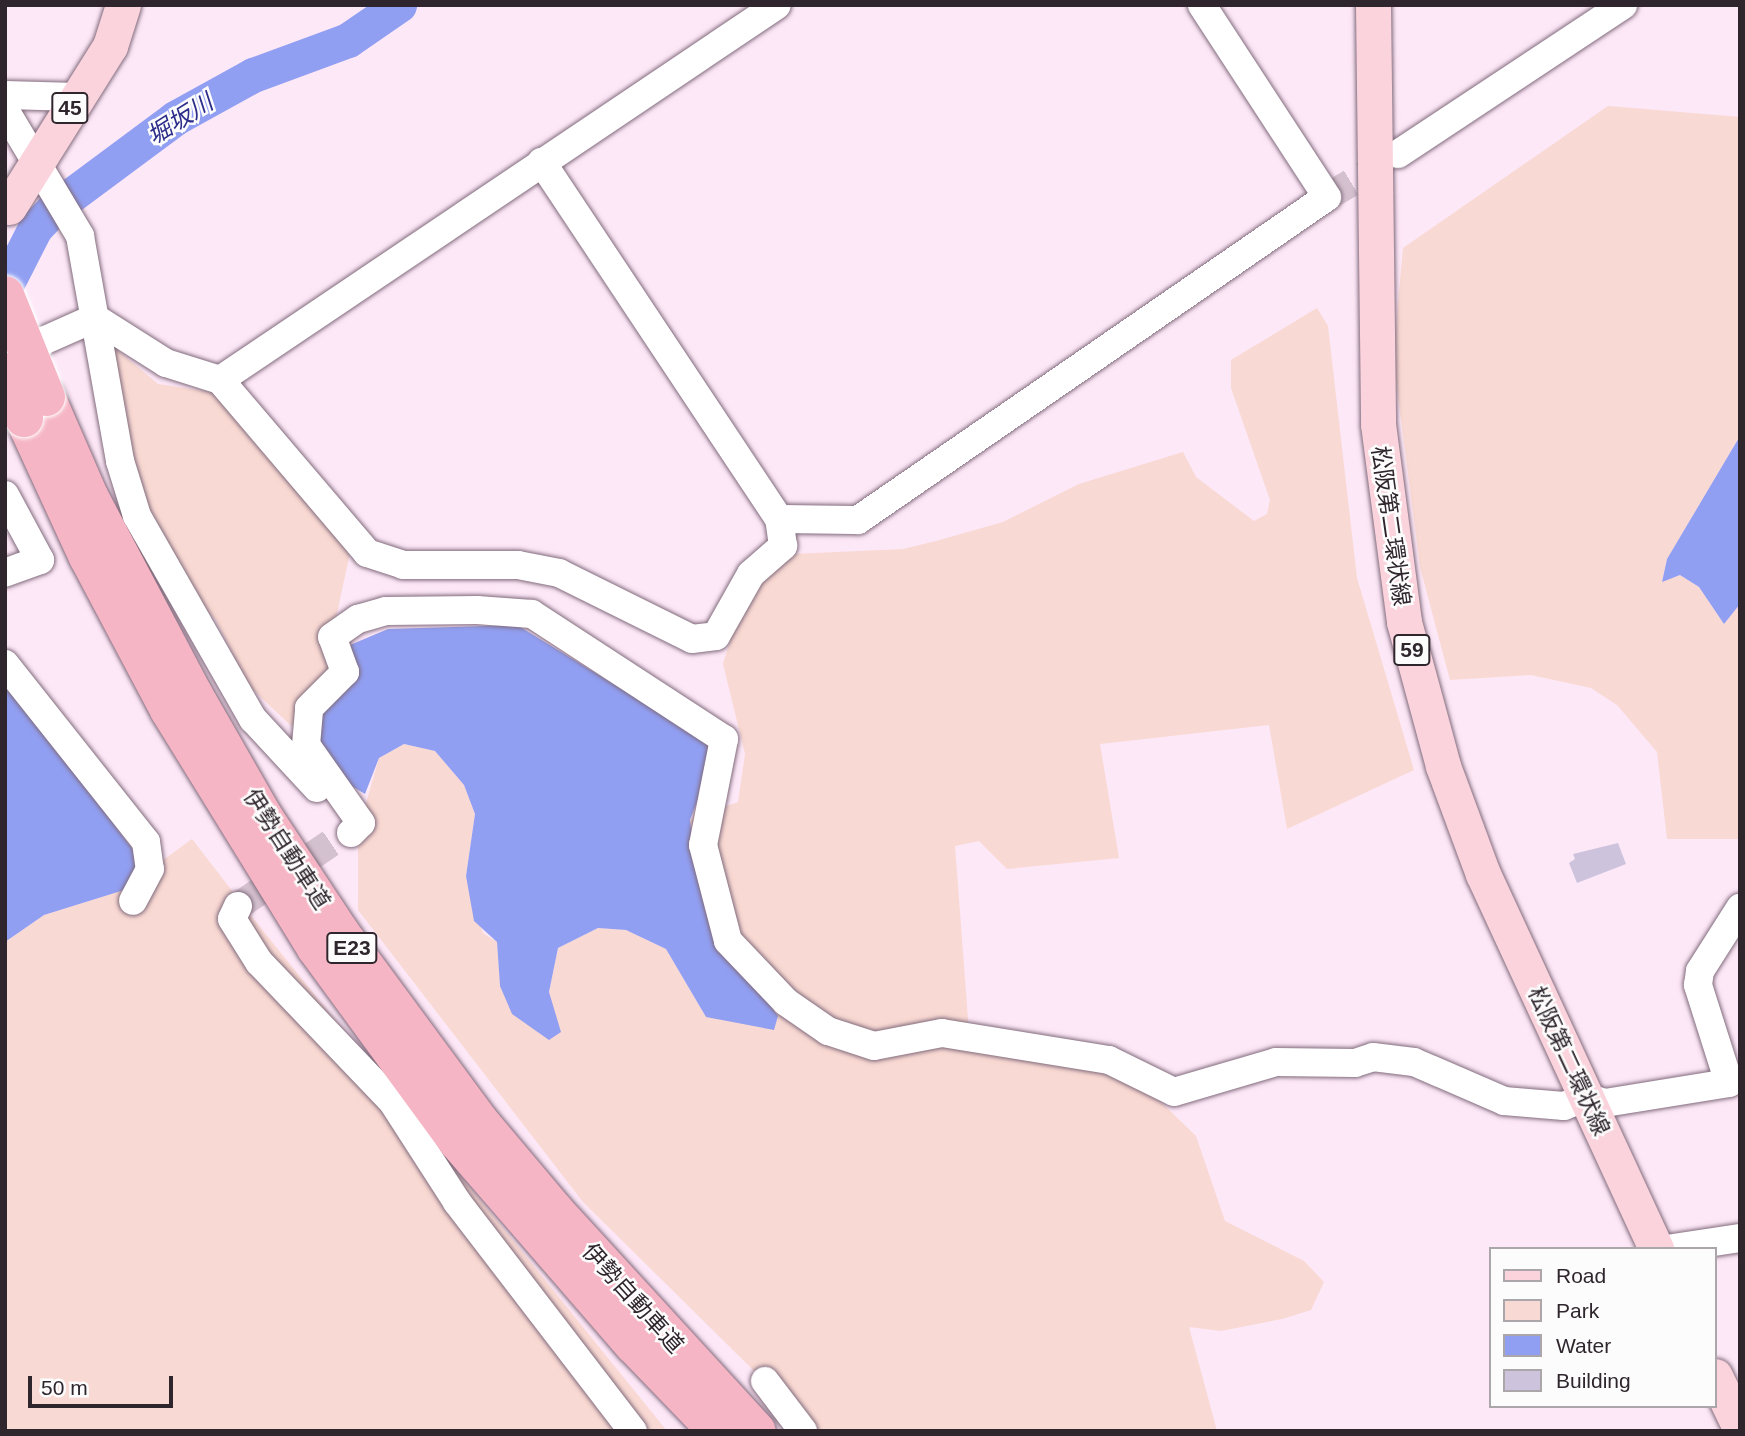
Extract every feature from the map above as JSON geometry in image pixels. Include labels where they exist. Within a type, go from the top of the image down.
[{"type":"highway","name":"伊勢自動車道","points":[[5,295],[35,407],[88,557],[169,710],[316,948],[457,1140],[634,1345],[717,1431]]},
{"type":"highway","name":"伊勢自動車道","points":[[5,372],[35,407],[89,496],[194,695],[264,817],[340,932],[481,1123],[556,1212],[757,1431]]},
{"type":"main road","name":"45","points":[[9,207],[110,46],[122,5]]},
{"type":"main road","name":"松阪第二環状線","points":[[1373,5],[1378,424],[1404,622],[1443,766],[1482,874],[1655,1247]]},
{"type":"main road","points":[[1717,1380],[1740,1428]]},
{"type":"street","points":[[220,380],[777,5]]},
{"type":"street","points":[[779,519],[858,520],[1327,197],[1202,5]]},
{"type":"street","points":[[1398,154],[1623,5]]},
{"type":"street","points":[[5,95],[77,97]]},
{"type":"street","points":[[5,110],[34,164],[48,176],[80,236],[120,461],[159,561],[253,719],[343,837],[361,823],[306,745],[304,726],[309,708],[345,672],[331,636],[336,631],[386,611],[532,614],[724,739],[703,845],[728,941],[786,1002],[828,1031],[874,1046],[942,1033],[1109,1060],[1174,1092],[1276,1062],[1355,1063],[1373,1057],[1414,1062],[1504,1101],[1564,1106],[1586,1097],[1605,1103],[1729,1083],[1698,985],[1700,971],[1740,908]]},
{"type":"street","points":[[95,318],[166,363],[220,380],[367,553],[403,565],[518,565],[559,573],[692,639],[716,636],[751,574],[783,546],[779,519],[542,162]]},
{"type":"street","points":[[5,385],[43,341],[95,318]]},
{"type":"street","points":[[5,495],[40,560],[5,573]]},
{"type":"street","points":[[5,664],[146,842],[150,870],[134,901]]},
{"type":"street","points":[[238,906],[232,919],[259,962],[392,1101],[457,1202],[633,1431]]},
{"type":"street","points":[[1680,1247],[1740,1238]]},
{"type":"street","points":[[765,1381],[803,1431]]},
{"type":"green space","points":[[1608,106],[1740,117],[1740,436],[1667,559],[1662,581],[1680,575],[1699,587],[1724,624],[1740,604],[1740,839],[1667,839],[1657,752],[1617,705],[1591,688],[1531,675],[1450,680],[1420,567],[1393,358],[1403,248]]},
{"type":"green space","points":[[1317,308],[1328,326],[1357,578],[1414,770],[1287,829],[1269,725],[1100,744],[1119,858],[1007,869],[979,841],[955,846],[969,1032],[1134,1076],[1196,1136],[1225,1221],[1304,1261],[1324,1282],[1311,1310],[1282,1319],[1221,1331],[1189,1327],[1217,1431],[815,1431],[583,1202],[358,910],[358,831],[379,758],[404,744],[435,751],[464,785],[475,814],[466,876],[483,933],[497,942],[500,986],[549,992],[558,948],[598,928],[626,930],[666,949],[706,1017],[736,961],[694,853],[690,820],[738,802],[745,754],[723,664],[737,618],[766,567],[792,554],[903,549],[936,541],[1003,522],[1079,484],[1183,452],[1196,477],[1254,521],[1267,514],[1270,500],[1231,388],[1231,360]]},
{"type":"green space","points":[[102,337],[158,384],[226,394],[351,548],[336,618],[344,660],[303,737],[249,686],[215,619],[154,551]]},
{"type":"green space","points":[[192,839],[667,1431],[5,1431],[5,942],[44,915],[121,891]]},
{"type":"water","points":[[1740,436],[1740,604],[1724,624],[1699,587],[1680,575],[1662,582],[1667,559]]},
{"type":"water","points":[[517,625],[718,748],[690,820],[694,853],[736,961],[778,1016],[774,1030],[706,1017],[666,949],[626,930],[598,928],[558,948],[549,992],[561,1032],[549,1040],[512,1014],[500,986],[497,942],[474,921],[466,876],[475,814],[464,785],[435,751],[404,744],[379,758],[365,794],[340,779],[318,738],[317,719],[352,671],[350,645],[388,629]]},
{"type":"water","points":[[5,681],[150,872],[121,891],[44,915],[5,942]]},
{"type":"building","points":[[1618,843],[1626,864],[1577,883],[1569,863],[1575,859],[1573,854]]},
{"type":"waterway","name":"堀坂川","points":[[5,287],[35,228],[54,208],[175,118],[253,75],[348,40],[399,5]]},
{"type":"tunnel","points":[[1327,197],[1391,159]]},
{"type":"tunnel","points":[[238,906],[334,841]]}]
